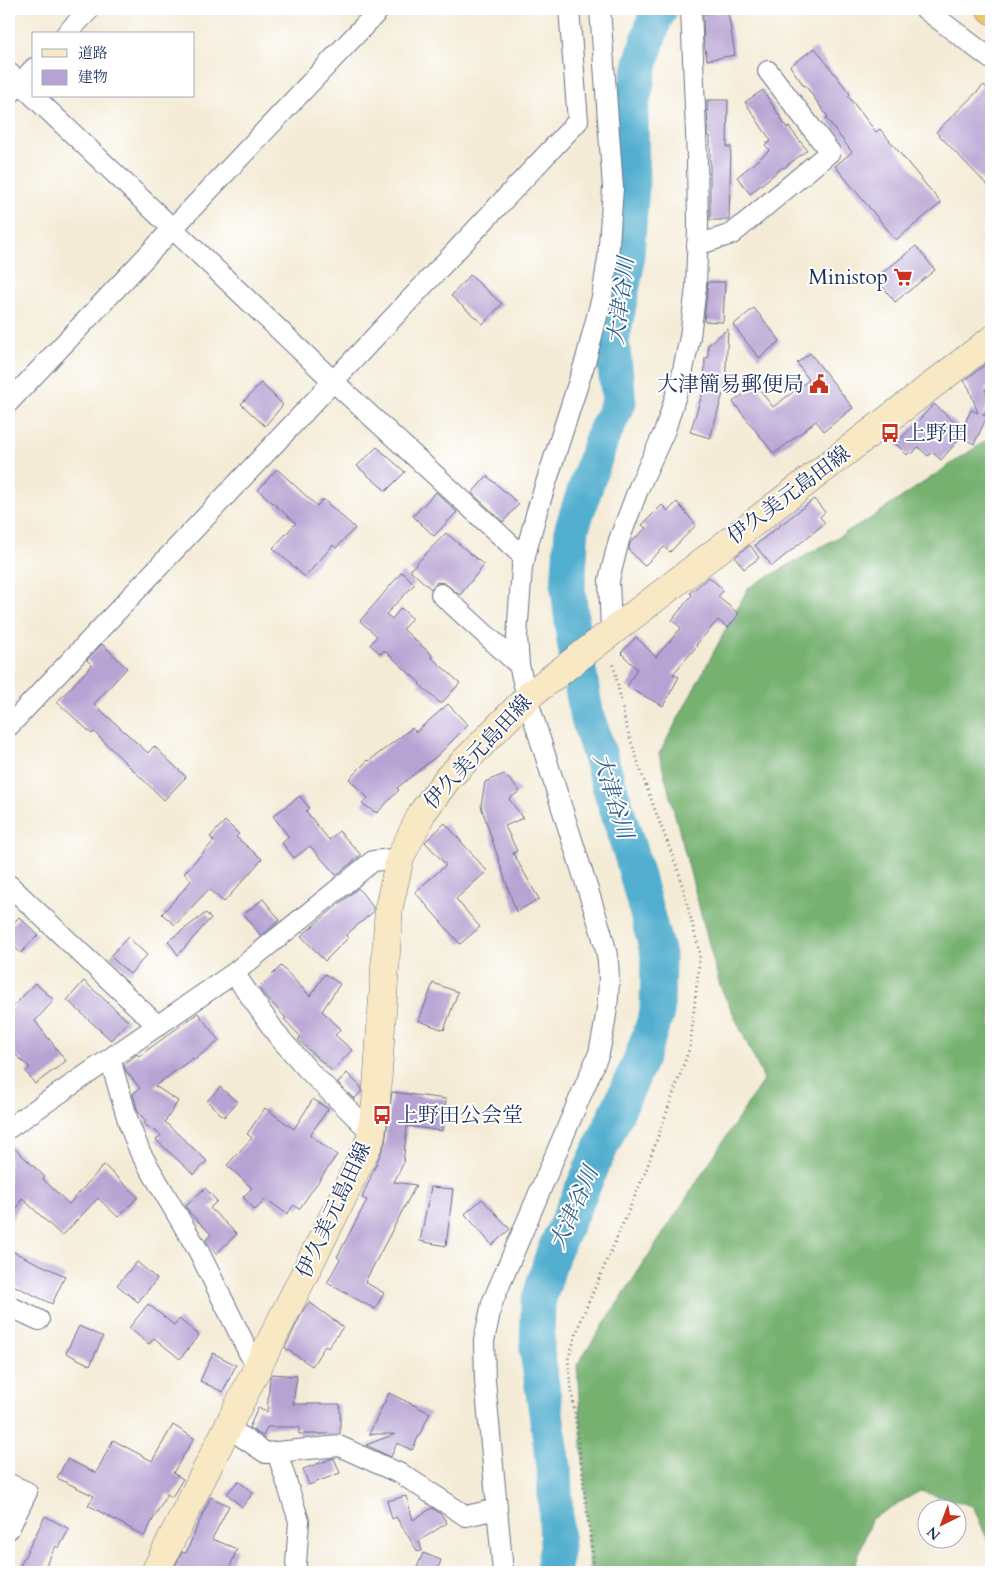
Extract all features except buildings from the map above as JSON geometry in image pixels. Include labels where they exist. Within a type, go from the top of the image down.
[{"type":"main road","name":"伊久美元島田線","points":[[155,1572],[370,1140],[376,1104],[389,907],[400,858],[422,813],[448,778],[529,696],[991,340]]},
{"type":"street","points":[[68,32],[90,9]]},
{"type":"street","points":[[9,402],[380,9]]},
{"type":"street","points":[[9,726],[578,121],[569,9]]},
{"type":"street","points":[[503,1572],[485,1381],[484,1341],[492,1303],[599,1053],[606,1023],[608,991],[608,963],[600,928],[519,665],[517,636],[522,567],[537,511],[586,359],[602,297],[608,258],[613,188],[600,9]]},
{"type":"street","points":[[608,634],[609,580],[619,540],[639,487],[665,430],[690,337],[696,287],[697,246],[697,159],[691,9]]},
{"type":"street","points":[[925,9],[991,59]]},
{"type":"street","points":[[32,69],[12,84],[173,228],[333,382],[525,558]]},
{"type":"street","points":[[697,246],[732,234],[830,152],[768,71]]},
{"type":"street","points":[[441,594],[519,665]]},
{"type":"street","points":[[9,1128],[234,973],[373,861],[400,858]]},
{"type":"street","points":[[9,885],[158,1026]]},
{"type":"street","points":[[234,973],[278,1036],[371,1132]]},
{"type":"street","points":[[110,1059],[129,1124],[140,1152],[200,1252],[257,1366]]},
{"type":"street","points":[[9,1306],[40,1320]]},
{"type":"street","points":[[227,1427],[266,1453],[339,1446],[403,1474],[466,1516],[497,1509]]},
{"type":"street","points":[[277,1452],[299,1521],[296,1564]]},
{"type":"street","points":[[9,1484],[27,1492],[9,1529]]},
{"type":"path","points":[[592,1572],[593,1560],[568,1360],[580,1322],[645,1173],[690,1047],[700,954],[679,873],[646,786],[626,726],[608,634]]},
{"type":"green space","points":[[991,437],[991,1548],[973,1506],[968,1505],[968,1498],[945,1498],[920,1491],[871,1519],[853,1572],[590,1572],[577,1365],[764,1079],[720,986],[659,754],[748,588],[868,520]]},
{"type":"waterway","name":"大津谷川","points":[[552,1572],[557,1547],[554,1468],[537,1351],[538,1303],[553,1253],[640,1061],[657,1013],[658,955],[632,858],[586,712],[574,641],[568,587],[572,528],[602,438],[619,402],[612,341],[626,270],[632,183],[631,110],[641,63],[654,21],[660,9]]},
{"type":"place","name":"Ministop","points":[[903,277]]},
{"type":"place","name":"大津簡易郵便局","points":[[819,384]]},
{"type":"place","name":"上野田","points":[[890,433]]},
{"type":"place","name":"上野田公会堂","points":[[382,1115]]}]
